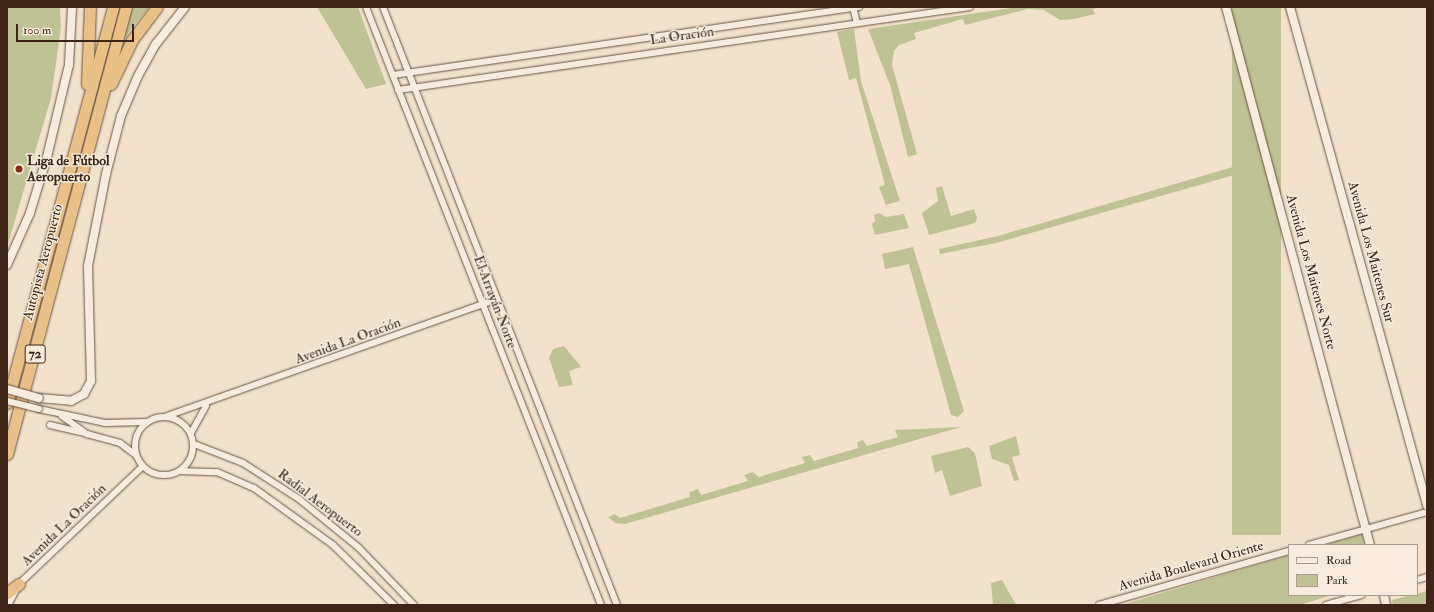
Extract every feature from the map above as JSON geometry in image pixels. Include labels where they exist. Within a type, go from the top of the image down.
[{"type":"highway","points":[[86,106],[90,7]]},
{"type":"highway","name":"Autopista Aeropuerto","points":[[7,402],[113,7]]},
{"type":"highway","name":"Autopista Aeropuerto","points":[[7,454],[126,7]]},
{"type":"highway","points":[[99,110],[132,40],[157,7]]},
{"type":"highway","points":[[7,593],[19,584]]},
{"type":"street","points":[[7,265],[28,220],[48,150],[70,58],[72,7]]},
{"type":"street","points":[[7,389],[39,398],[71,401],[84,394],[92,381],[88,266],[106,174],[121,116],[138,76],[156,44],[185,7]]},
{"type":"street","name":"El Arrayán Norte","points":[[366,7],[600,605]]},
{"type":"street","name":"El Arrayán Norte","points":[[383,7],[617,605]]},
{"type":"street","points":[[855,7],[857,23]]},
{"type":"street","name":"La Oración","points":[[393,75],[855,7]]},
{"type":"street","name":"La Oración","points":[[398,90],[970,7]]},
{"type":"street","name":"Avenida Los Maitenes Norte","points":[[1226,7],[1370,544]]},
{"type":"street","name":"Avenida Los Maitenes Sur","points":[[1290,7],[1427,505]]},
{"type":"street","name":"Avenida La Oración","points":[[167,416],[207,405],[497,300]]},
{"type":"street","points":[[7,402],[105,423],[147,422],[167,416],[182,422],[191,433],[194,444],[190,460],[179,471],[161,475],[143,466],[136,455],[120,443],[50,425]]},
{"type":"street","points":[[191,433],[207,405]]},
{"type":"street","points":[[53,412],[87,434]]},
{"type":"street","points":[[136,455],[136,438],[147,422]]},
{"type":"street","name":"Radial Aeropuerto","points":[[194,444],[243,463],[299,499],[359,548],[414,605]]},
{"type":"street","name":"Avenida La Oración","points":[[8,605],[19,584],[143,466]]},
{"type":"street","name":"Radial Aeropuerto","points":[[179,471],[217,472],[254,488],[333,545],[394,605]]},
{"type":"street","points":[[1313,544],[1427,512]]},
{"type":"street","name":"Avenida Boulevard Oriente","points":[[1099,605],[1288,551]]},
{"type":"street","points":[[1326,605],[1358,596]]},
{"type":"green space","name":"Liga de Fútbol Aeropuerto","points":[[7,7],[60,7],[61,27],[51,98],[7,247]]},
{"type":"green space","points":[[128,7],[149,7],[125,37],[120,35]]},
{"type":"green space","points":[[317,7],[358,7],[386,84],[366,89]]},
{"type":"green space","points":[[1018,7],[1100,7],[1093,9],[1095,14],[1074,19],[1060,20],[1044,10],[1028,9],[965,25],[963,19],[914,33],[916,39],[899,45],[894,51],[892,65],[917,154],[908,157],[890,85],[868,29]]},
{"type":"green space","points":[[1232,7],[1281,7],[1281,535],[1232,535]]},
{"type":"green space","points":[[854,29],[861,81],[900,201],[886,205],[879,187],[885,185],[856,78],[849,80],[837,32]]},
{"type":"green space","points":[[1243,164],[1245,172],[996,243],[940,254],[939,249],[998,236]]},
{"type":"green space","points":[[942,186],[951,216],[974,209],[977,218],[975,223],[929,235],[922,213],[938,201],[936,188]]},
{"type":"green space","points":[[879,213],[886,217],[904,214],[909,228],[875,235],[872,224],[875,221],[874,215]]},
{"type":"green space","points":[[913,247],[964,411],[958,417],[951,415],[909,264],[885,269],[882,254]]},
{"type":"green space","points":[[564,346],[581,367],[569,371],[573,385],[559,387],[549,358],[553,349]]},
{"type":"green space","points":[[961,427],[625,524],[615,523],[608,517],[615,514],[620,518],[690,497],[689,492],[698,489],[701,495],[748,481],[744,475],[753,472],[759,477],[805,463],[802,457],[810,455],[814,461],[858,448],[857,442],[863,440],[867,446],[898,437],[895,430]]},
{"type":"green space","points":[[1016,436],[1020,455],[1012,457],[1019,480],[1014,481],[1009,465],[992,459],[989,446]]},
{"type":"green space","points":[[968,447],[975,453],[982,486],[950,496],[942,470],[935,473],[931,456]]},
{"type":"green space","points":[[1362,534],[1365,544],[1327,544]]},
{"type":"green space","points":[[1288,555],[1288,596],[1330,596],[1299,605],[1122,605]]},
{"type":"green space","points":[[1002,580],[1016,605],[993,605],[991,583]]},
{"type":"green space","points":[[1427,591],[1427,605],[1393,605],[1392,600],[1408,596],[1418,596],[1418,593]]},
{"type":"place","name":"Liga de Fútbol Aeropuerto","points":[[19,169]]}]
